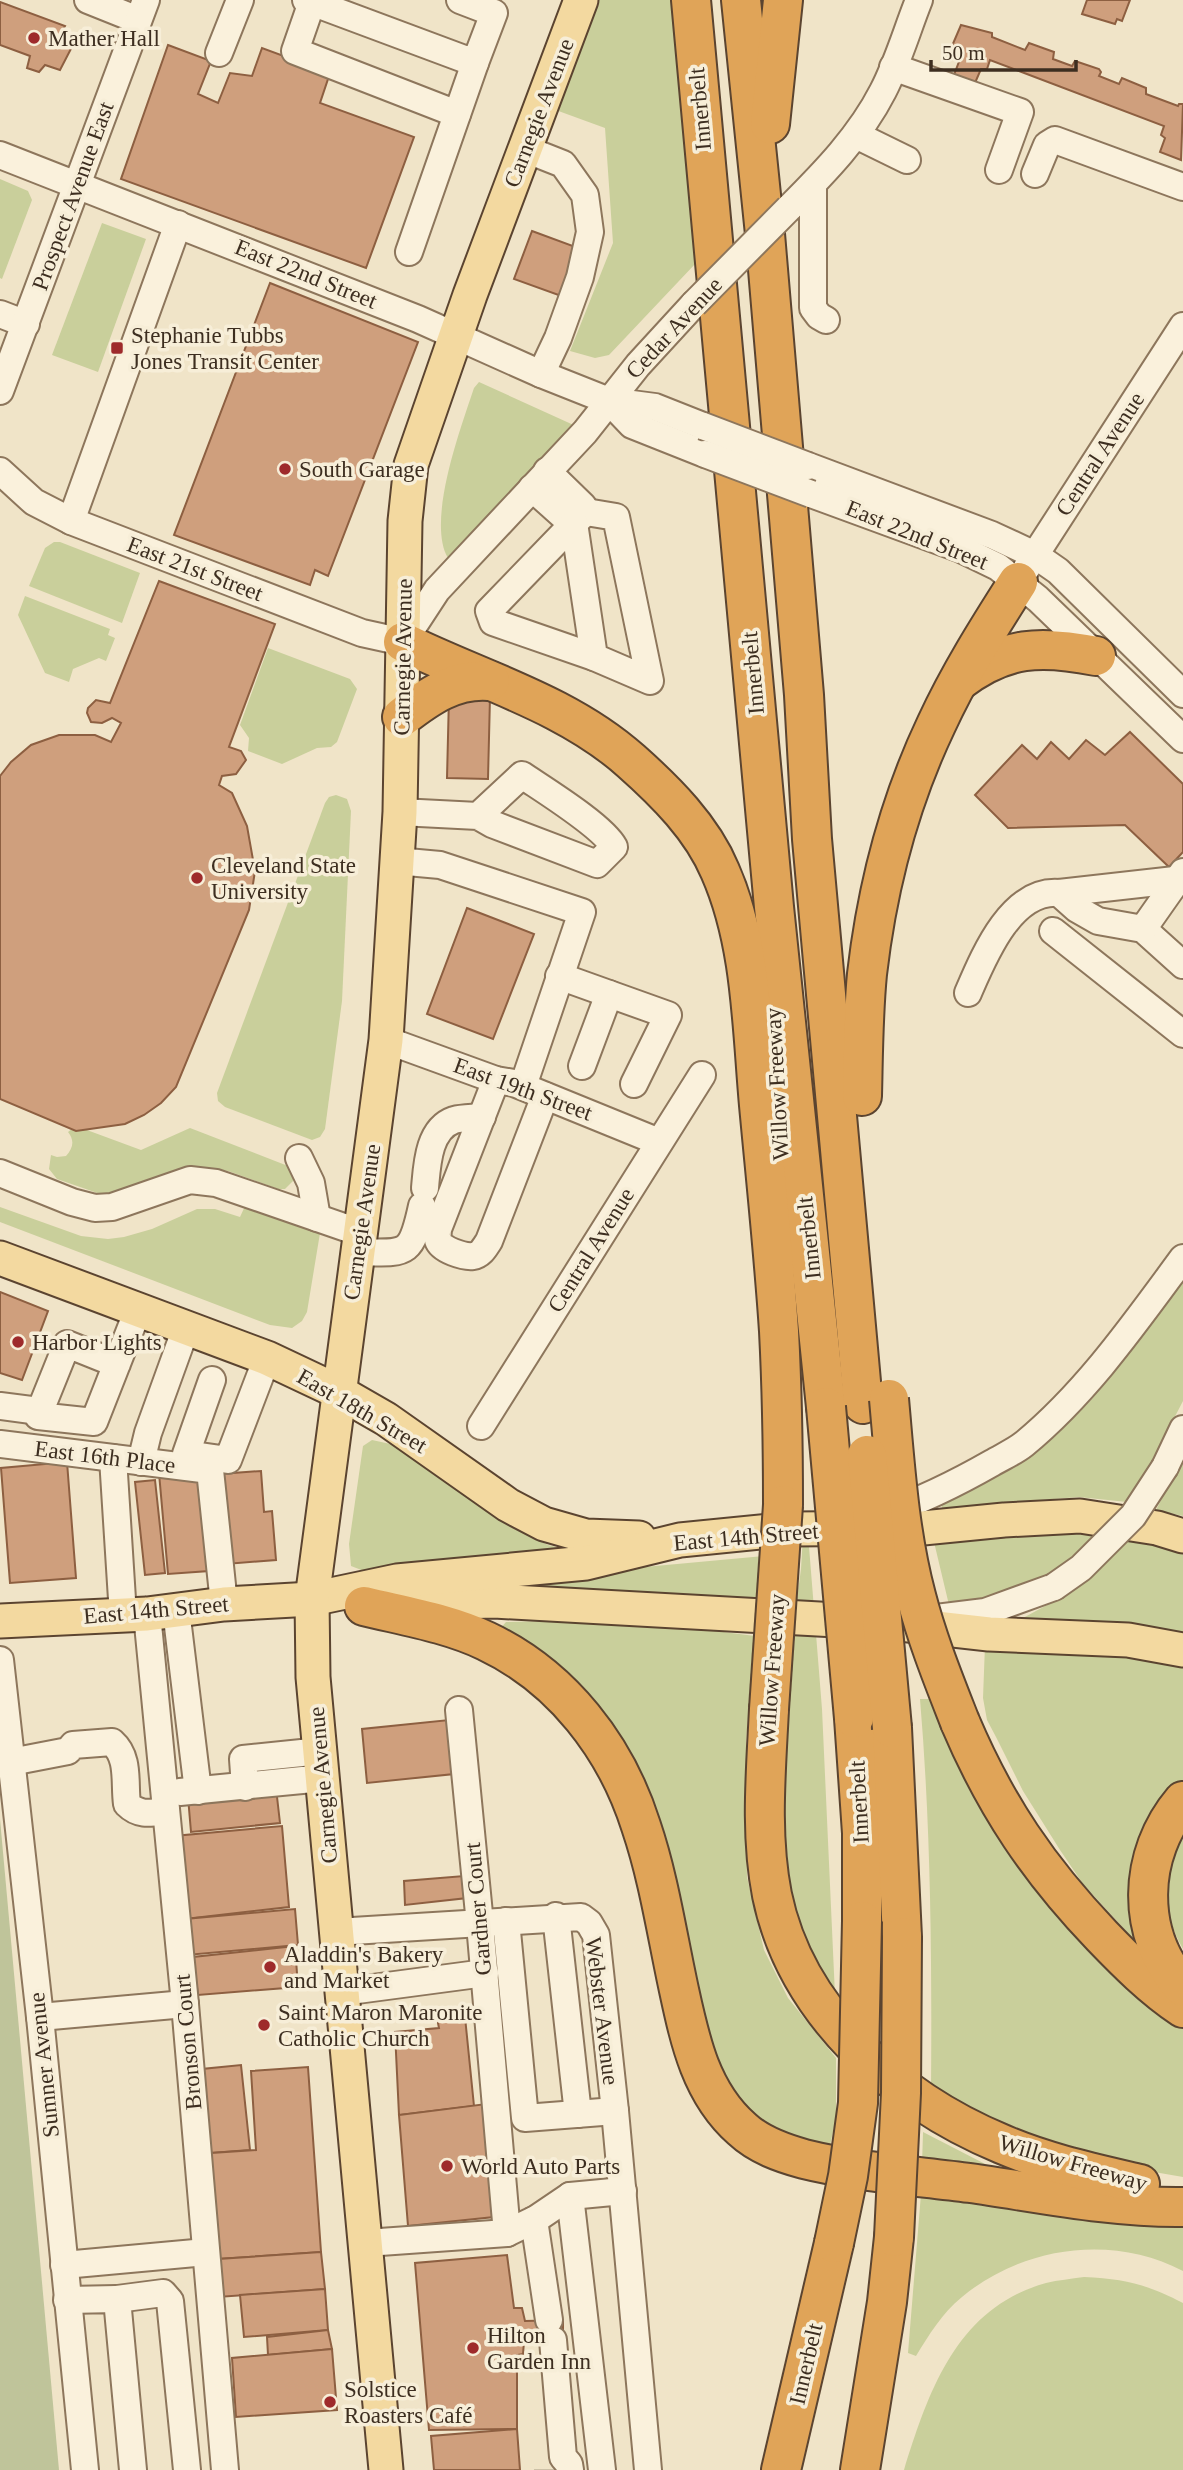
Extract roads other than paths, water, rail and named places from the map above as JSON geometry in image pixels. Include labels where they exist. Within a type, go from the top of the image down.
[{"type":"highway","name":"Innerbelt","points":[[691,0],[774,907],[831,1407],[862,1833],[858,2103],[848,2176],[834,2244],[781,2470]]},
{"type":"highway","name":"Innerbelt","points":[[741,0],[775,205],[813,839],[831,1407],[892,1728],[902,1937],[901,2093],[894,2237],[887,2302],[860,2470]]},
{"type":"highway","points":[[775,205],[783,0]]},
{"type":"highway","points":[[831,1407],[862,1096],[867,975],[887,866],[921,759],[957,682],[1026,569]]},
{"type":"highway","points":[[403,642],[442,662],[553,709],[588,729],[629,759],[653,781],[709,848],[720,870],[736,920],[750,1000],[779,1327],[831,1407],[898,1493],[908,1562],[926,1629],[960,1722],[989,1784],[1018,1835],[1079,1912],[1158,1990],[1183,2008]]},
{"type":"highway","points":[[957,682],[988,662],[1015,651],[1056,650],[1096,656]]},
{"type":"highway","points":[[402,717],[441,690],[464,682],[490,681]]},
{"type":"highway","points":[[804,695],[836,841],[862,1096]]},
{"type":"highway","name":"Willow Freeway","points":[[831,1407],[787,1517],[769,1709],[764,1826],[772,1897],[797,1965],[815,1997],[838,2027],[883,2072],[934,2110],[1000,2144],[1034,2157],[1183,2193]]},
{"type":"highway","points":[[364,1606],[459,1630],[510,1653],[555,1686],[585,1721],[623,1781],[642,1827],[687,2026],[701,2072],[718,2103],[744,2131],[773,2148],[822,2163],[1119,2203],[1183,2207]]},
{"type":"highway","points":[[1183,1801],[1159,1837],[1149,1872],[1147,1911],[1167,1965],[1183,1987]]},
{"type":"main road","name":"Carnegie Avenue","points":[[386,2470],[313,1677],[312,1599],[386,1040],[400,812],[405,521],[411,465],[456,335],[581,0]]},
{"type":"main road","name":"East 18th Street","points":[[0,1258],[267,1358],[340,1392],[386,1419],[508,1505],[544,1524],[586,1536],[680,1540]]},
{"type":"main road","name":"East 14th Street","points":[[0,1621],[149,1613],[224,1604],[312,1599],[397,1581],[586,1563],[787,1517],[923,1528],[1080,1516],[1157,1528],[1183,1536]]},
{"type":"main road","name":"East 14th Street","points":[[312,1599],[364,1606],[494,1601],[891,1623],[989,1634],[1128,1640],[1183,1650]]},
{"type":"street","points":[[88,0],[142,10]]},
{"type":"street","points":[[219,53],[240,0]]},
{"type":"street","points":[[408,251],[494,13],[460,0]]},
{"type":"street","name":"Cedar Avenue","points":[[403,642],[437,590],[585,432],[638,365],[694,304],[775,205],[813,184],[856,135],[885,88],[919,0]]},
{"type":"street","points":[[457,114],[295,51],[309,1],[475,63]]},
{"type":"street","name":"Prospect Avenue East","points":[[0,391],[142,10]]},
{"type":"street","points":[[893,67],[1020,112],[999,170]]},
{"type":"street","points":[[856,135],[907,160]]},
{"type":"street","points":[[1035,174],[1048,145],[1055,140],[1183,187]]},
{"type":"street","points":[[525,149],[563,164],[584,195],[590,232],[580,277],[558,338],[541,374]]},
{"type":"street","name":"East 22nd Street","points":[[0,155],[456,335],[541,374],[609,401],[655,408],[992,535],[1026,569],[1096,656],[1183,739]]},
{"type":"street","points":[[813,184],[813,308],[826,320]]},
{"type":"street","points":[[71,521],[178,224]]},
{"type":"street","points":[[0,314],[26,324]]},
{"type":"street","name":"Central Avenue","points":[[1026,569],[1183,326]]},
{"type":"street","name":"East 22nd Street","points":[[609,401],[632,425],[961,549],[998,567],[1058,571],[1183,694]]},
{"type":"street","name":"East 21st Street","points":[[0,471],[34,502],[71,521],[362,632],[403,642]]},
{"type":"street","points":[[539,479],[580,517],[594,657]]},
{"type":"street","points":[[580,517],[616,517],[650,681],[594,657],[493,622],[489,611],[580,517]]},
{"type":"street","points":[[400,812],[478,816],[492,824],[597,864],[614,846],[611,840],[522,775],[478,816]]},
{"type":"street","points":[[396,861],[440,864],[582,912],[559,976],[534,1091],[489,1241],[482,1250],[472,1256],[459,1254],[440,1244],[438,1229],[496,1080]]},
{"type":"street","points":[[968,993],[983,958],[1003,924],[1022,905],[1053,893],[1179,876]]},
{"type":"street","points":[[1143,929],[1179,876]]},
{"type":"street","points":[[1053,893],[1098,921],[1143,929],[1183,965]]},
{"type":"street","points":[[1053,931],[1183,1034]]},
{"type":"street","points":[[559,976],[668,1015],[634,1084]]},
{"type":"street","points":[[582,1066],[609,994]]},
{"type":"street","name":"East 19th Street","points":[[386,1040],[534,1091],[659,1142]]},
{"type":"street","name":"Central Avenue","points":[[481,1426],[702,1076]]},
{"type":"street","points":[[0,1173],[72,1202],[95,1208],[112,1207],[190,1180],[216,1183],[317,1218],[359,1243],[399,1252],[408,1248],[413,1240],[428,1164],[439,1129],[453,1120],[482,1117]]},
{"type":"street","points":[[299,1158],[311,1183],[317,1218]]},
{"type":"street","points":[[787,1517],[876,1516],[920,1501],[1021,1446],[1069,1404],[1183,1258]]},
{"type":"street","points":[[117,1364],[67,1344],[38,1416],[94,1422],[117,1364],[138,1310]]},
{"type":"street","points":[[141,1462],[148,1433],[186,1328]]},
{"type":"street","points":[[212,1380],[183,1460],[228,1460],[267,1358]]},
{"type":"street","points":[[0,1406],[39,1411]]},
{"type":"street","points":[[891,1623],[985,1612],[1054,1587],[1081,1568],[1133,1516],[1164,1467],[1183,1429]]},
{"type":"street","name":"East 16th Place","points":[[0,1444],[141,1462],[183,1460],[210,1470],[224,1604]]},
{"type":"street","points":[[113,1458],[149,1613],[198,1791]]},
{"type":"street","name":"Bronson Court","points":[[149,1613],[225,2470]]},
{"type":"street","name":"Sumner Avenue","points":[[0,1660],[40,2017],[85,2470]]},
{"type":"street","name":"Gardner Court","points":[[459,1710],[493,1922],[485,1973],[507,2233]]},
{"type":"street","points":[[11,1762],[68,1751],[72,1745],[113,1742],[121,1749],[125,1763],[127,1804],[133,1810],[144,1814],[165,1802],[198,1791],[245,1787],[322,1765]]},
{"type":"street","points":[[245,1787],[243,1759],[322,1765]]},
{"type":"street","points":[[336,1932],[569,1917],[578,2114]]},
{"type":"street","name":"Webster Avenue","points":[[569,1917],[589,1923],[596,1935],[623,2191],[648,2470]]},
{"type":"street","points":[[493,1922],[526,2118],[578,2114],[615,2116]]},
{"type":"street","points":[[342,1992],[485,1973]]},
{"type":"street","points":[[40,2017],[185,2004]]},
{"type":"street","points":[[366,2243],[507,2233],[534,2220],[570,2196],[623,2191]]},
{"type":"street","points":[[570,2196],[602,2470]]},
{"type":"street","points":[[534,2220],[551,2330],[560,2465]]},
{"type":"street","points":[[64,2265],[206,2252]]},
{"type":"street","points":[[67,2300],[117,2299],[163,2293],[170,2301],[187,2470]]},
{"type":"street","points":[[117,2299],[132,2470]]},
{"type":"place","name":"Mather Hall","points":[[34,38]]},
{"type":"place","name":"Stephanie Tubbs Jones Transit Center","points":[[117,348]]},
{"type":"place","name":"South Garage","points":[[285,469]]},
{"type":"place","name":"Cleveland State University","points":[[197,878]]},
{"type":"place","name":"Harbor Lights","points":[[18,1342]]},
{"type":"place","name":"Aladdin's Bakery and Market","points":[[270,1967]]},
{"type":"place","name":"Saint Maron Maronite Catholic Church","points":[[264,2025]]},
{"type":"place","name":"World Auto Parts","points":[[447,2166]]},
{"type":"place","name":"Hilton Garden Inn","points":[[473,2348]]},
{"type":"place","name":"Solstice Roasters Café","points":[[330,2402]]}]
